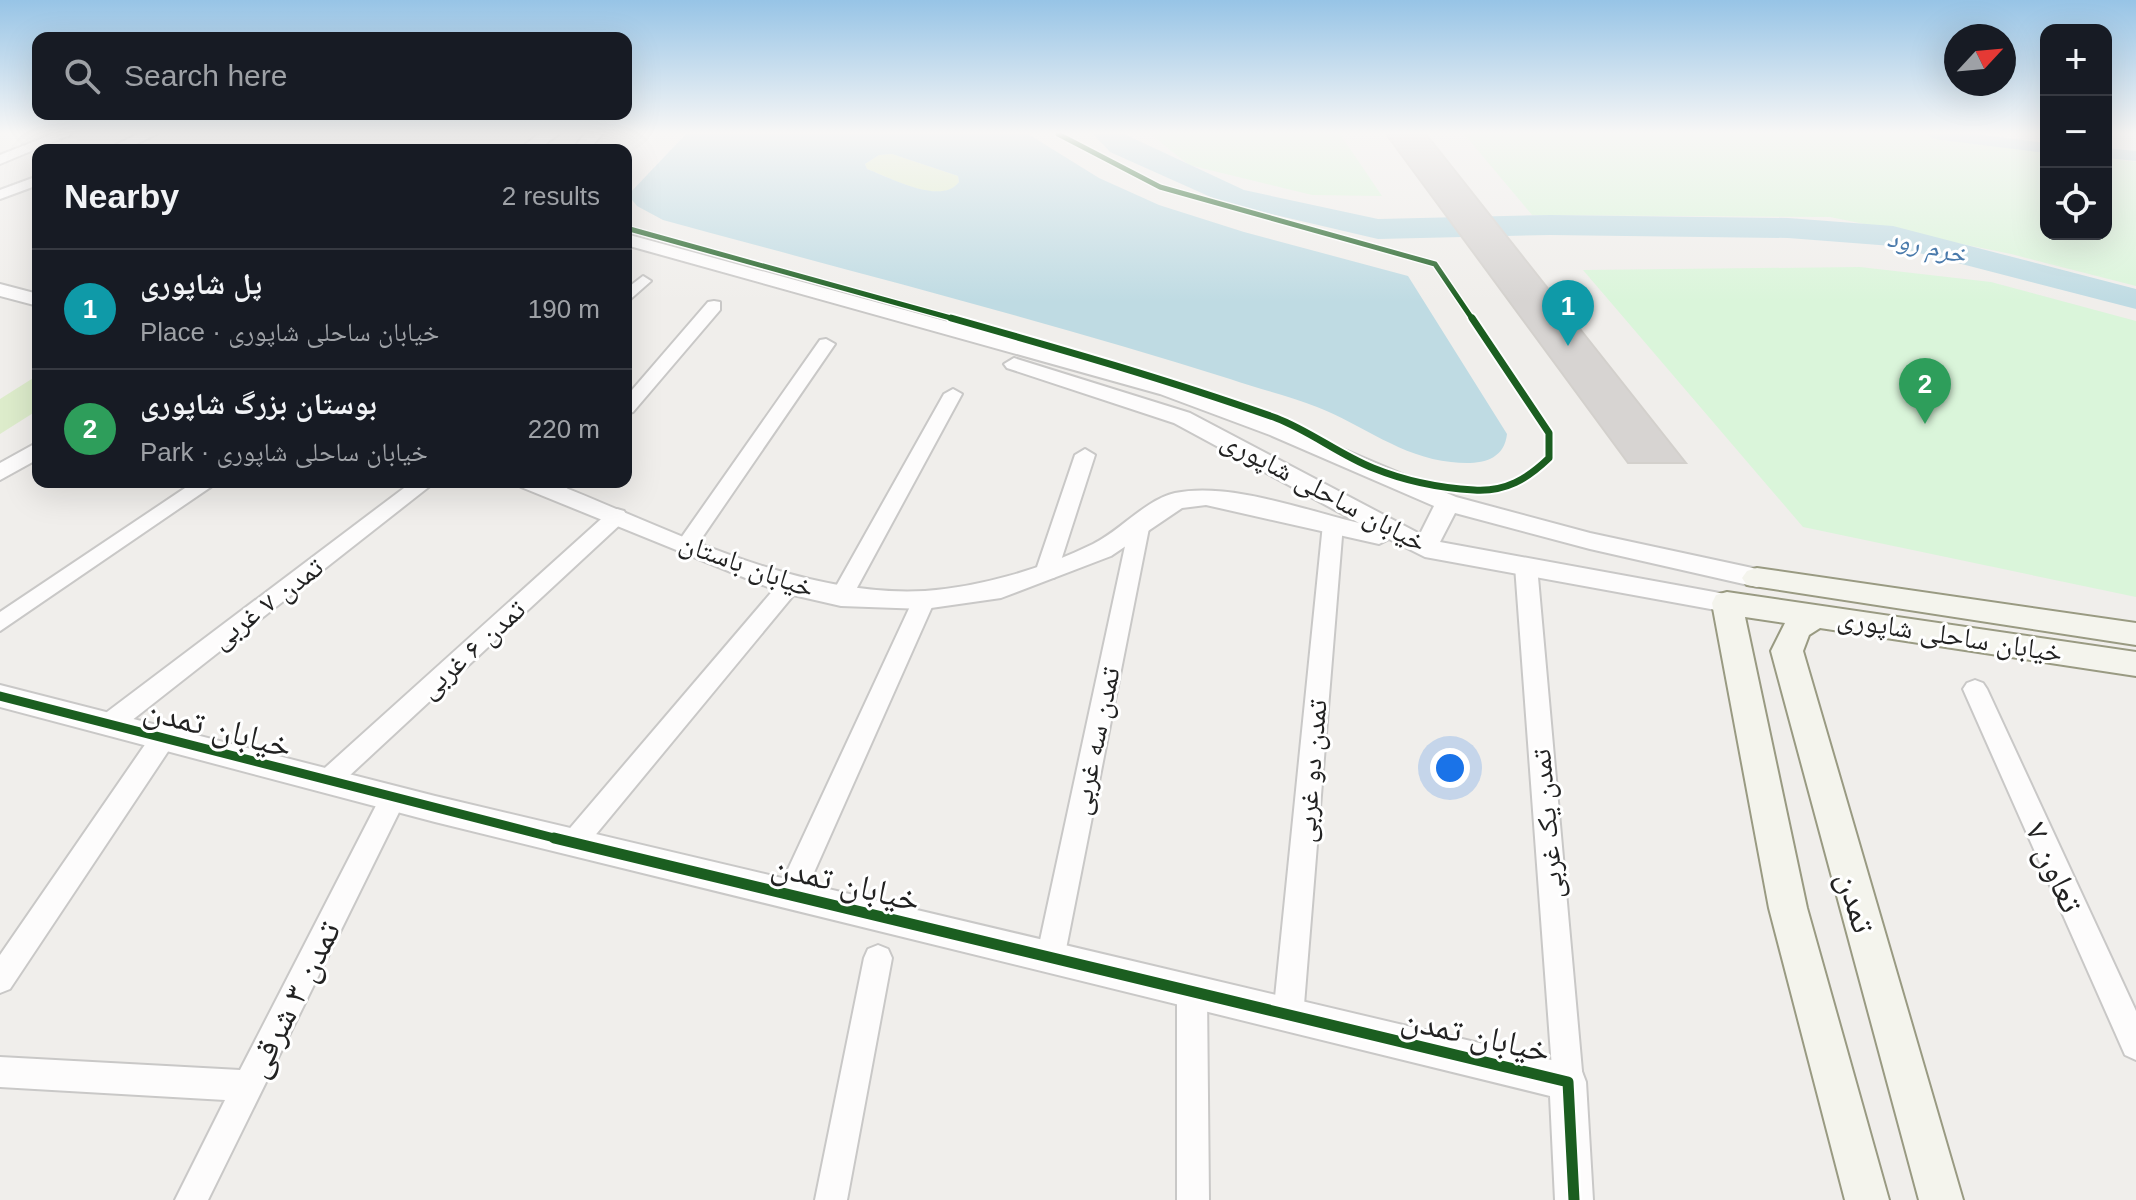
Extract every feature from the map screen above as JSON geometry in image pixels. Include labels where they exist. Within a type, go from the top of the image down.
[{"type":"main road","name":"خیابان ساحلی شاپوری","points":[[1757,578],[2136,634]]},
{"type":"main road","name":"خیابان ساحلی شاپوری","points":[[1727,603],[2136,664]]},
{"type":"main road","points":[[1727,603],[1788,908],[1867,1200]]},
{"type":"main road","name":"تمدن","points":[[1818,615],[1797,628],[1787,651],[1941,1200]]},
{"type":"street","name":"خیابان ساحلی شاپوری","points":[[632,249],[977,344],[1168,389],[1278,430],[1448,503],[1590,541],[1757,578]]},
{"type":"street","points":[[632,292],[643,281]]},
{"type":"street","points":[[0,290],[32,298]]},
{"type":"street","points":[[632,401],[714,306]]},
{"type":"street","points":[[688,543],[826,344]]},
{"type":"street","name":"خیابان ساحلی شاپوری","points":[[977,344],[1182,418],[1425,548],[1727,603]]},
{"type":"street","points":[[841,597],[953,394]]},
{"type":"street","points":[[0,473],[32,453]]},
{"type":"street","points":[[1046,573],[1085,455]]},
{"type":"street","points":[[0,623],[199,488]]},
{"type":"street","name":"تمدن ۷ غربی","points":[[108,725],[417,488]]},
{"type":"street","name":"خیابان باستان","points":[[562,488],[617,516],[789,586],[841,597],[924,600],[992,591],[1102,550],[1176,501],[1206,497],[1333,524],[1425,548]]},
{"type":"street","points":[[1425,548],[1448,503]]},
{"type":"street","name":"تمدن ۶ غربی","points":[[326,782],[617,516]]},
{"type":"street","name":"تمدن سه غربی","points":[[1050,959],[1140,523]]},
{"type":"street","name":"تمدن دو غربی","points":[[1288,1017],[1333,524]]},
{"type":"street","name":"تمدن یک غربی","points":[[1526,566],[1568,1082]]},
{"type":"street","points":[[574,842],[789,586]]},
{"type":"street","points":[[790,895],[924,600]]},
{"type":"street","name":"تعاون ۷","points":[[1975,689],[2136,1045]]},
{"type":"street","name":"خیابان تمدن","points":[[0,696],[326,782],[1288,1017],[1568,1082],[1574,1200]]},
{"type":"street","points":[[0,979],[162,740]]},
{"type":"street","name":"تمدن ۳ شرقی","points":[[191,1200],[393,798]]},
{"type":"street","points":[[831,1200],[878,958]]},
{"type":"street","points":[[1192,993],[1193,1200]]},
{"type":"street","points":[[0,1072],[248,1086]]},
{"type":"green space","points":[[1292,190],[1378,190],[1382,196],[1312,195]]},
{"type":"green space","points":[[1511,190],[2040,190],[2040,240],[2112,240],[2112,190],[2136,190],[2136,286],[2011,254],[1830,217],[1532,215]]},
{"type":"green space","points":[[1860,267],[1991,282],[2136,321],[2136,597],[1803,527],[1583,270]]},
{"type":"green space","points":[[32,379],[32,414],[0,434],[0,399]]},
{"type":"water","points":[[633,190],[1126,190],[1159,205],[1244,232],[1408,276],[1507,434],[1505,444],[1495,456],[1479,462],[1433,459],[1399,447],[1334,414],[1296,399],[1019,316],[663,220],[637,206],[632,200]]},
{"type":"building","points":[[1427,190],[1470,190],[1686,463],[1628,463]]},
{"type":"waterway","name":"خرم رود","points":[[1219,190],[1235,197],[1378,229],[1550,225],[1788,228],[1893,236],[2136,299]]},
{"type":"cycle path","points":[[632,230],[1141,371],[1281,420],[1372,468],[1414,482],[1476,490],[1504,488],[1527,479],[1549,458],[1549,433],[1435,264],[1171,190]]},
{"type":"cycle path","points":[[0,696],[435,809],[1568,1082],[1574,1200]]},
{"type":"place","name":"پل شاپوری","points":[[1568,346]]},
{"type":"place","name":"بوستان بزرگ شاپوری","points":[[1925,424]]}]
